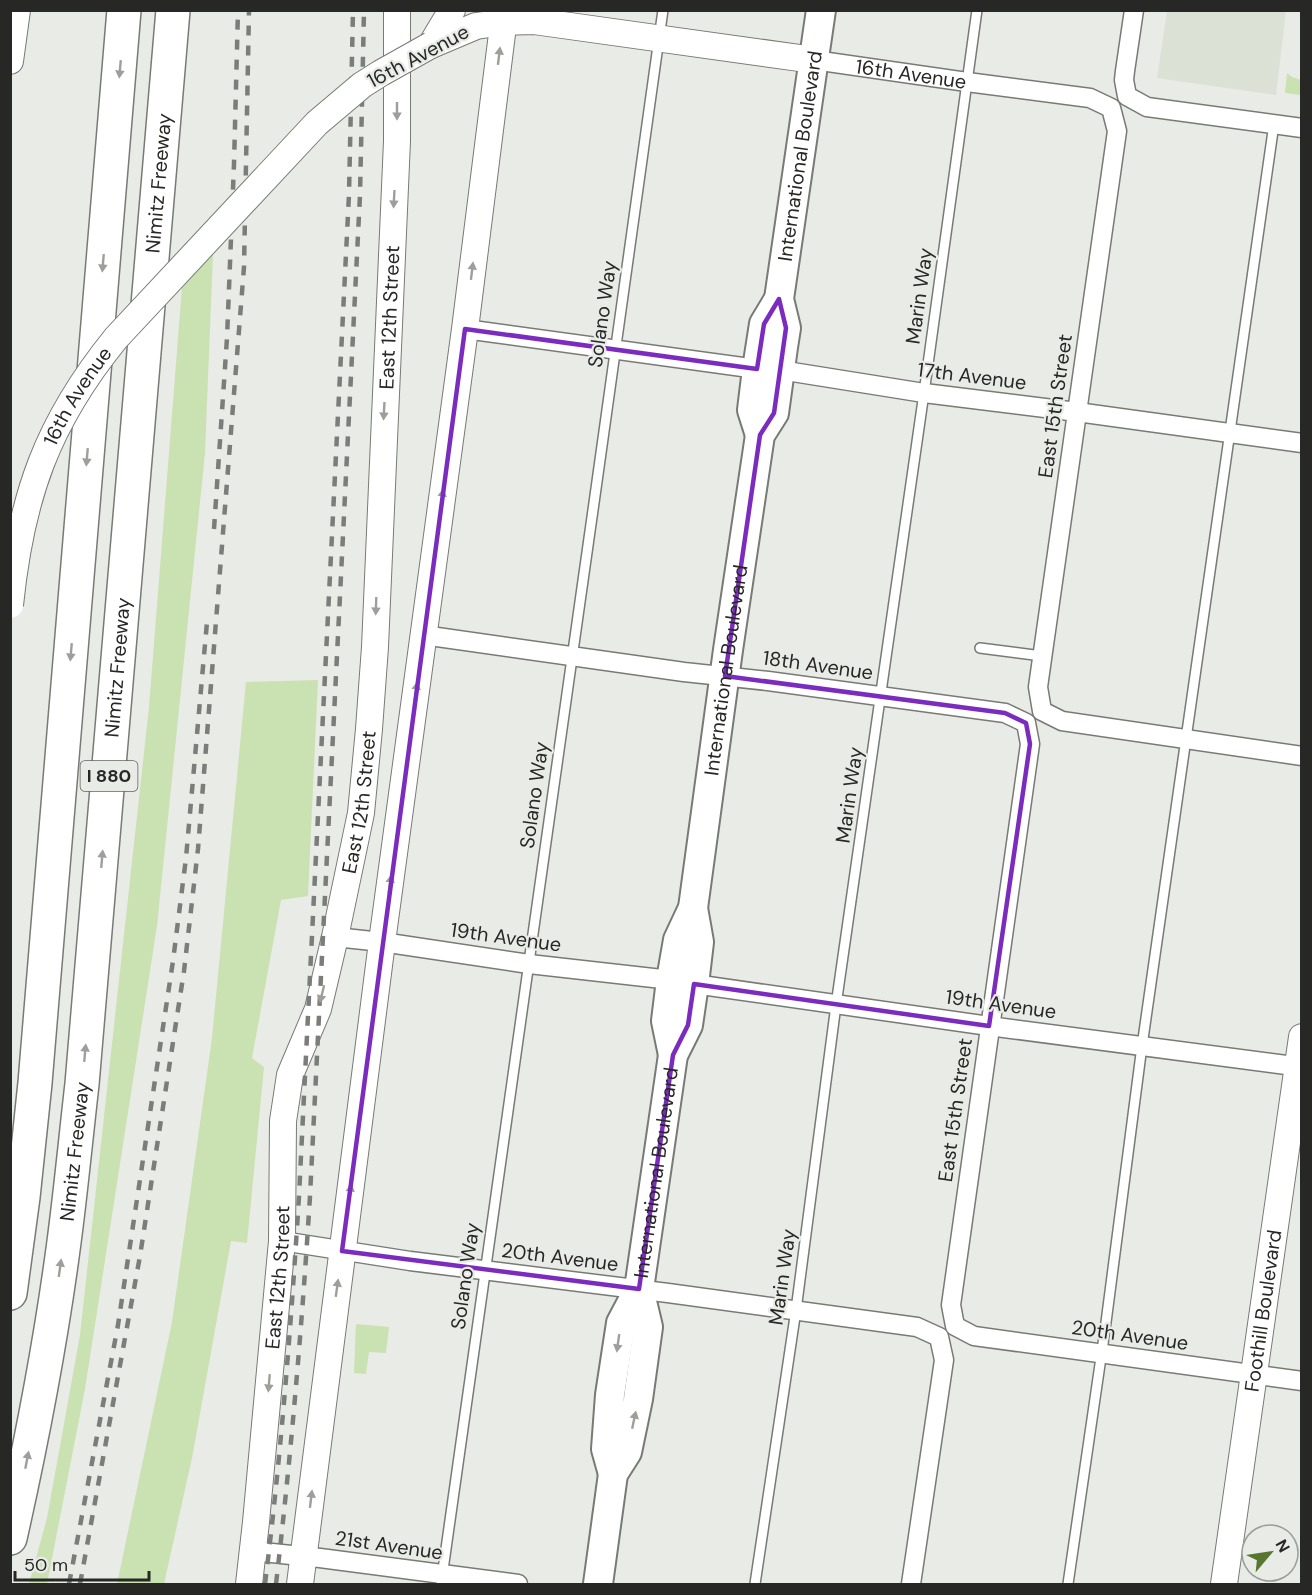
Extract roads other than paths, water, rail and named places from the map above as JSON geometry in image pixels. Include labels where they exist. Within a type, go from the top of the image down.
[{"type":"highway","name":"I 880","points":[[10,1293],[23,1197],[37,1059],[124,10]]},
{"type":"highway","name":"Nimitz Freeway","points":[[10,1538],[40,1397],[53,1318],[82,1084],[173,10]]},
{"type":"main road","points":[[10,61],[17,10]]},
{"type":"main road","name":"East 12th Street","points":[[249,1584],[282,1241],[283,1121],[290,1075],[318,1009],[361,813],[374,659],[397,141],[397,10]]},
{"type":"main road","name":"International Boulevard","points":[[598,1584],[613,1474],[606,1449],[610,1395],[621,1323],[639,1289],[673,1055],[688,1025],[678,940],[693,908],[760,435],[774,413],[769,370],[786,328],[779,299],[821,10]]},
{"type":"main road","points":[[300,1584],[504,16]]},
{"type":"main road","name":"16th Avenue","points":[[10,605],[22,525],[39,465],[53,433],[78,388],[97,362],[116,338],[324,116],[355,91],[443,29],[476,26],[504,16],[659,40],[814,60]]},
{"type":"main road","name":"Foothill Boulevard","points":[[1224,1584],[1302,1037]]},
{"type":"street","points":[[1134,10],[1124,80],[1127,96],[1147,107],[1302,128]]},
{"type":"street","name":"16th Avenue","points":[[814,60],[1090,98],[1111,108]]},
{"type":"street","name":"East 15th Street","points":[[1111,108],[1117,131],[1038,687],[1042,711],[1062,721],[1187,740]]},
{"type":"street","name":"17th Avenue","points":[[465,329],[1302,443]]},
{"type":"street","name":"18th Avenue","points":[[423,635],[1005,713],[1026,723]]},
{"type":"street","name":"East 15th Street","points":[[955,1326],[951,1305],[1030,744],[1026,723]]},
{"type":"street","points":[[1187,740],[1302,756]]},
{"type":"street","name":"19th Avenue","points":[[335,937],[529,964],[683,982],[836,1005],[1299,1067]]},
{"type":"street","name":"20th Avenue","points":[[282,1241],[484,1271],[639,1289],[917,1328],[939,1337],[944,1360],[912,1584]]},
{"type":"street","name":"20th Avenue","points":[[955,1326],[974,1336],[1302,1381]]},
{"type":"street","name":"21st Avenue","points":[[253,1551],[304,1557],[442,1580],[518,1584]]},
{"type":"lane","name":"Solano Way","points":[[442,1580],[663,10]]},
{"type":"lane","name":"Marin Way","points":[[755,1584],[796,1311],[836,1005],[977,10]]},
{"type":"lane","points":[[1068,1584],[1142,1046],[1274,124]]},
{"type":"lane","points":[[980,648],[1042,656]]},
{"type":"railway","points":[[214,529],[227,338],[238,10]]},
{"type":"railway","points":[[80,1584],[140,1256],[184,971],[198,849],[244,267],[249,10]]},
{"type":"railway","points":[[265,1584],[285,1390],[299,1196],[349,194],[353,10]]},
{"type":"railway","points":[[276,1584],[296,1390],[310,1196],[360,195],[364,10]]},
{"type":"railway","points":[[69,1584],[118,1325],[173,961],[186,858],[207,622]]}]
